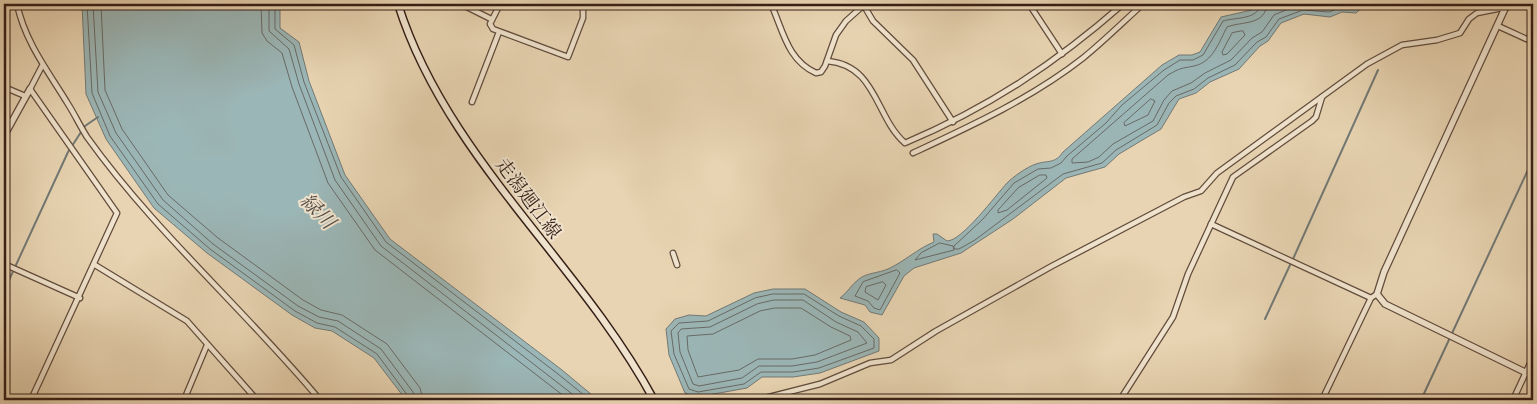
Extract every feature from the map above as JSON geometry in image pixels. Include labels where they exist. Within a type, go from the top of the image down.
[{"type":"main road","name":"走潟廻江線","points":[[398,4],[421,64],[456,124],[612,332],[654,400]]},
{"type":"street","points":[[17,4],[22,25],[42,66],[86,135],[131,193],[285,359],[320,400]]},
{"type":"street","points":[[500,4],[490,24],[499,32],[568,57],[583,18],[583,4]]},
{"type":"street","points":[[770,4],[789,50],[797,61],[816,73],[820,72],[827,61],[836,36],[846,20],[864,4],[873,21],[913,60],[953,122]]},
{"type":"street","points":[[1029,4],[1062,54]]},
{"type":"street","points":[[827,61],[839,62],[868,82],[890,126],[905,143],[953,122],[995,100],[1062,54],[1123,4]]},
{"type":"street","points":[[1133,4],[1136,9]]},
{"type":"street","points":[[913,154],[982,121],[1043,85],[1082,58],[1142,4]]},
{"type":"street","points":[[757,400],[820,384],[870,363],[891,360],[936,331],[1052,266],[1201,190],[1216,173],[1367,64],[1388,52],[1417,42],[1449,37],[1460,33],[1477,13],[1507,5],[1522,4]]},
{"type":"street","points":[[1507,5],[1384,272],[1377,294],[1385,304],[1533,376]]},
{"type":"street","points":[[465,6],[491,19]]},
{"type":"street","points":[[1498,26],[1533,42]]},
{"type":"street","points":[[4,31],[6,33],[4,41]]},
{"type":"street","points":[[472,102],[499,32]]},
{"type":"street","points":[[4,53],[6,62],[4,68]]},
{"type":"street","points":[[4,136],[42,66]]},
{"type":"street","points":[[4,87],[25,96]]},
{"type":"street","points":[[30,89],[117,213],[80,298],[31,400]]},
{"type":"street","points":[[1120,400],[1173,317],[1188,274],[1233,177],[1312,121],[1316,117],[1322,97]]},
{"type":"street","points":[[1211,224],[1370,298]]},
{"type":"street","points":[[673,253],[677,266]]},
{"type":"street","points":[[4,264],[80,298]]},
{"type":"street","points":[[95,265],[187,322],[257,400]]},
{"type":"street","points":[[1322,400],[1370,298],[1377,294]]},
{"type":"street","points":[[184,400],[207,345]]},
{"type":"street","points":[[1513,400],[1533,357]]},
{"type":"water","name":"緑川","points":[[82,4],[280,4],[280,28],[299,42],[309,81],[345,175],[390,239],[562,370],[598,400],[406,400],[374,358],[332,331],[315,328],[292,315],[207,253],[154,208],[106,139],[86,94]]},
{"type":"water","points":[[1256,4],[1366,4],[1356,13],[1342,12],[1330,17],[1304,14],[1281,23],[1268,41],[1260,46],[1239,69],[1210,82],[1196,93],[1179,99],[1161,129],[1119,154],[1105,167],[1066,178],[1013,219],[961,253],[914,268],[904,276],[882,315],[870,312],[865,305],[840,298],[862,277],[888,269],[934,242],[933,234],[937,234],[947,241],[961,234],[1013,178],[1032,165],[1051,161],[1060,156],[1162,65],[1179,55],[1192,55],[1200,52],[1221,17],[1252,10]]},
{"type":"water","points":[[773,289],[805,289],[841,312],[864,322],[879,338],[879,351],[820,373],[793,377],[762,377],[747,388],[697,397],[685,393],[669,355],[666,329],[675,319],[689,315],[706,316],[754,293]]},
{"type":"waterway","points":[[1293,259],[1378,70]]},
{"type":"waterway","points":[[4,291],[68,152],[85,126],[98,117]]},
{"type":"waterway","points":[[1421,400],[1533,159]]},
{"type":"waterway","points":[[1265,319],[1290,265]]}]
